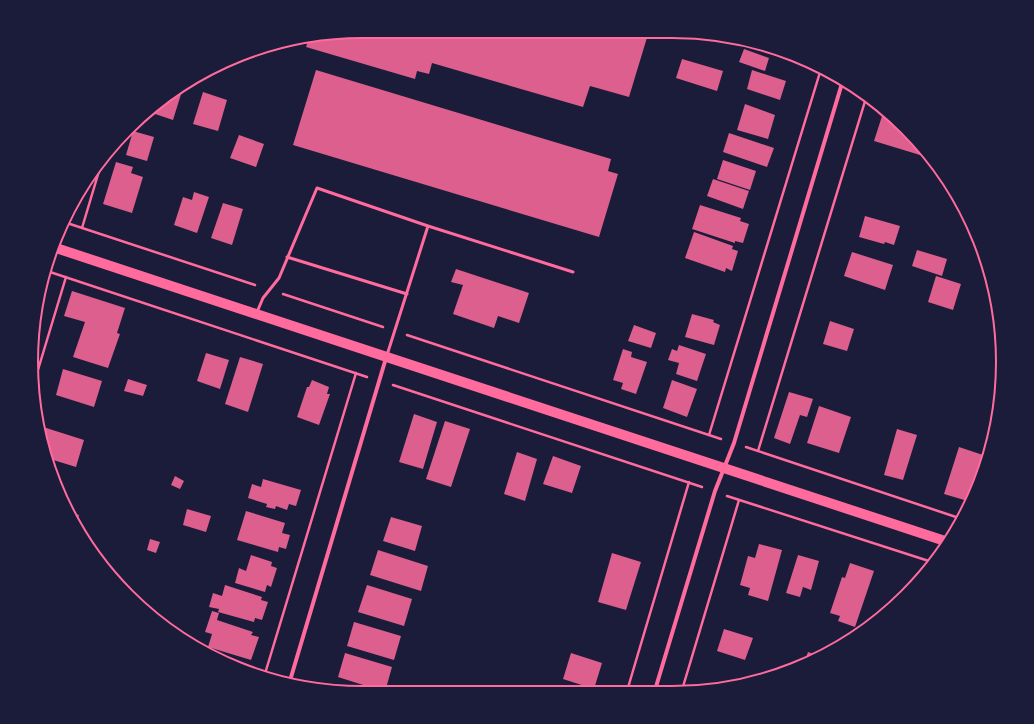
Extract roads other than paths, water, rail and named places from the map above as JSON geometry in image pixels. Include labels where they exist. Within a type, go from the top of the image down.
[{"type":"main road","points":[[59,249],[942,540]]},
{"type":"street","points":[[656,686],[715,491],[734,443],[841,86]]},
{"type":"street","points":[[291,678],[386,357]]},
{"type":"lane","points":[[256,314],[263,298],[279,278],[317,188],[428,226],[573,272]]},
{"type":"lane","points":[[386,357],[428,226]]},
{"type":"lane","points":[[288,257],[407,294]]}]
